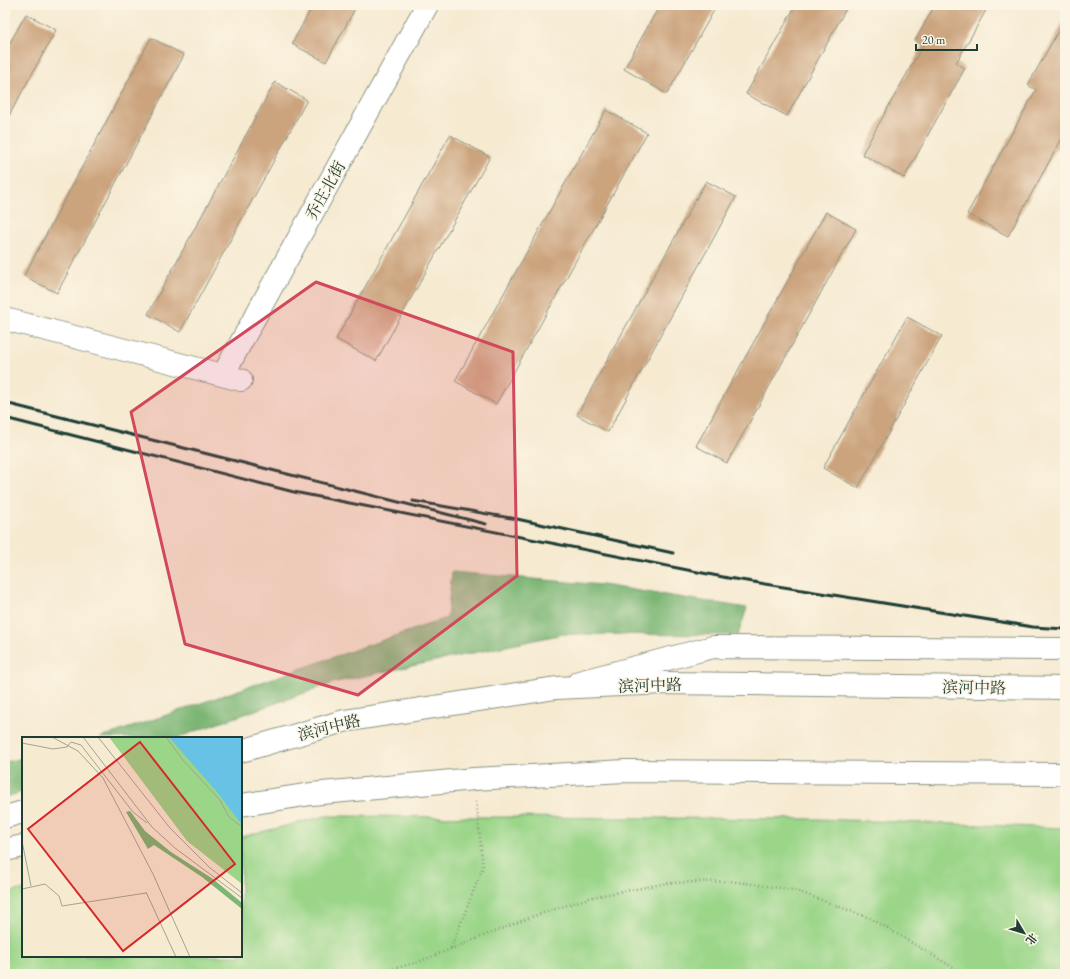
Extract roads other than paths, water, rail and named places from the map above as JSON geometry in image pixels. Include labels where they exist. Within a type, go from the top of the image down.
[{"type":"main road","name":"乔庄北街","points":[[5,319],[232,377],[427,5]]},
{"type":"main road","points":[[556,688],[713,646],[1065,649]]},
{"type":"main road","name":"滨河中路","points":[[242,751],[344,721],[556,688],[664,683],[1065,688]]},
{"type":"main road","points":[[242,805],[311,794],[474,779],[625,770],[1065,774]]},
{"type":"main road","points":[[5,816],[22,812]]},
{"type":"main road","points":[[5,850],[22,846]]},
{"type":"railway","points":[[5,403],[486,524]]},
{"type":"railway","points":[[5,418],[294,492],[728,578],[1033,627],[1065,629]]},
{"type":"railway","points":[[413,501],[517,519],[673,553]]}]
